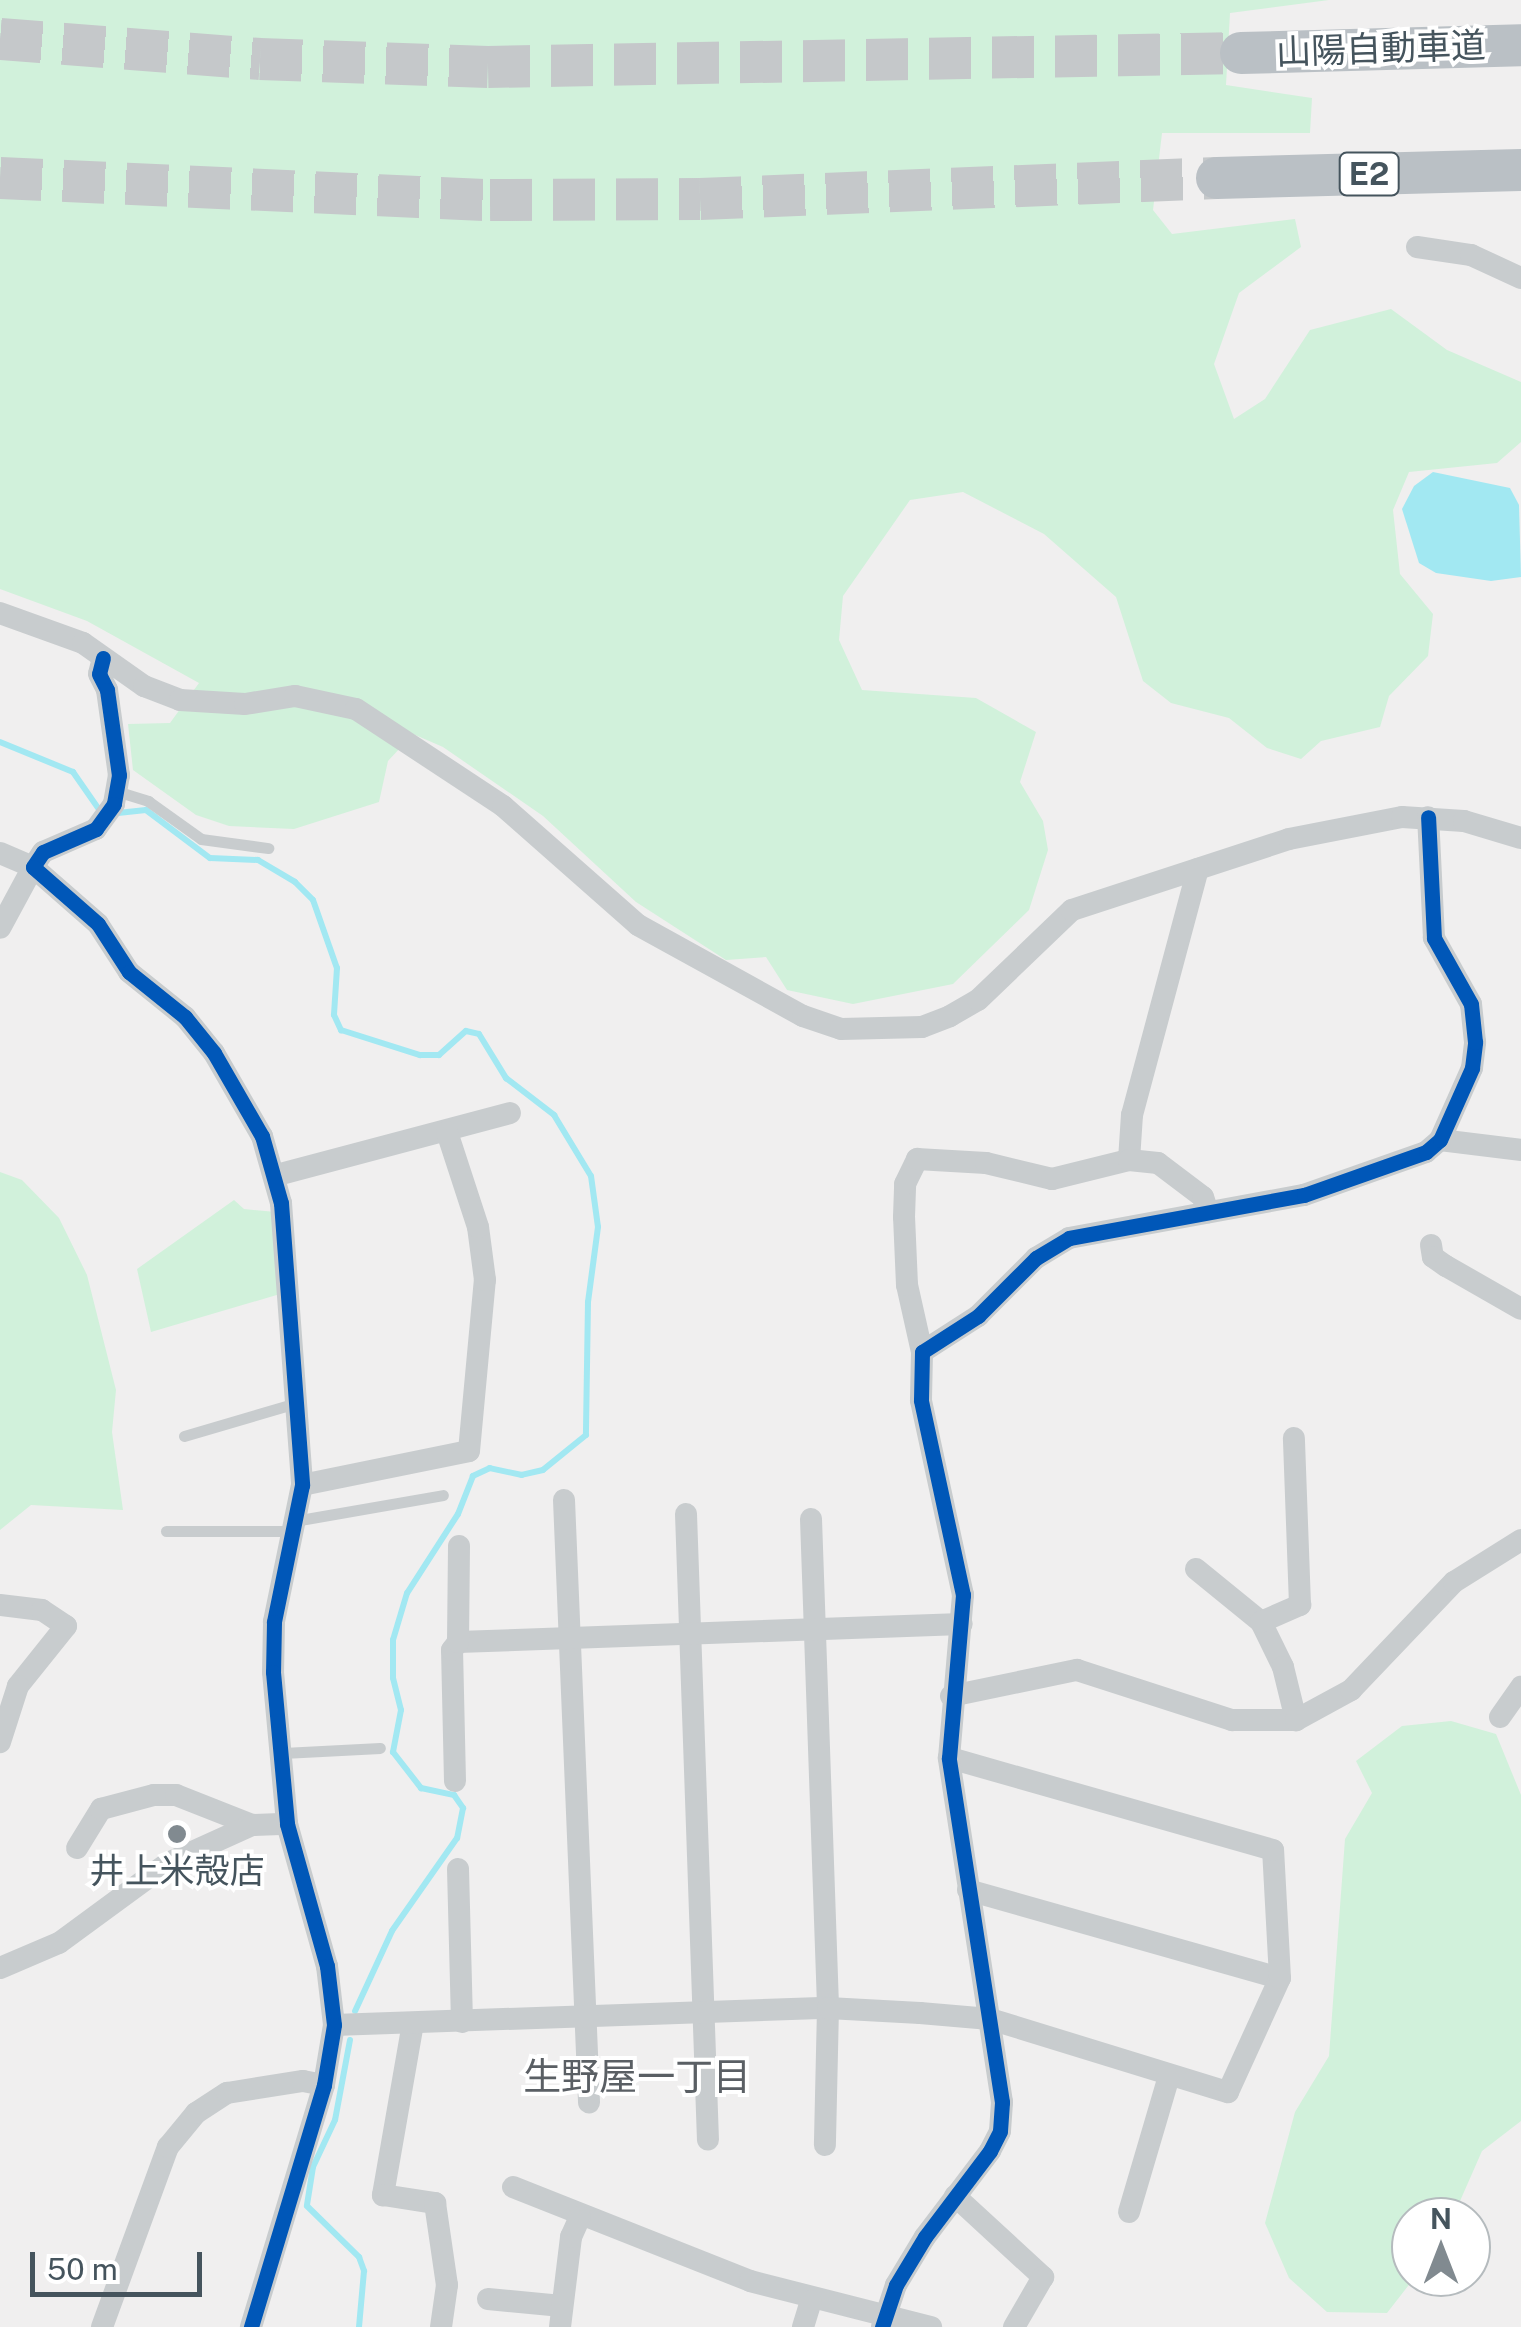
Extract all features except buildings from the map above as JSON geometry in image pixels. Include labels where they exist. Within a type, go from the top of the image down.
[{"type":"highway","name":"山陽自動車道","points":[[1240,53],[1521,44]]},
{"type":"highway","name":"E2","points":[[1218,178],[1521,170]]},
{"type":"street","points":[[1417,246],[1471,255],[1521,278]]},
{"type":"street","points":[[0,613],[40,624],[103,658],[144,686],[180,700],[245,704],[296,696],[356,709],[503,806],[638,925],[770,998],[841,1028],[922,1026],[950,1016],[978,1000],[1072,910],[1289,839],[1428,817],[1521,838]]},
{"type":"street","points":[[0,928],[43,852],[96,829],[116,790],[107,690],[99,674],[103,658]]},
{"type":"street","points":[[922,1352],[978,1316],[1036,1258],[1069,1238],[1321,1190],[1426,1152],[1440,1140],[1472,1068],[1475,1042],[1471,1004],[1434,938],[1428,817]]},
{"type":"street","points":[[0,852],[33,867],[98,924],[130,972],[207,1044],[248,1109],[277,1175],[302,1485],[298,1526],[274,1622],[288,1824],[328,1966],[334,2025],[324,2084],[252,2327]]},
{"type":"street","points":[[1130,1160],[1132,1116],[1198,869]]},
{"type":"street","points":[[277,1175],[510,1113]]},
{"type":"street","points":[[302,1485],[469,1450],[485,1280],[478,1227],[447,1132]]},
{"type":"street","points":[[1440,1140],[1521,1150]]},
{"type":"street","points":[[884,2323],[896,2285],[1000,2132],[990,2019],[948,1758],[963,1595],[921,1400],[922,1352],[907,1285],[905,1184],[917,1159],[986,1163],[1052,1180],[1130,1160],[1158,1163],[1178,1175],[1203,1197],[1208,1212]]},
{"type":"street","points":[[1431,1245],[1433,1257],[1521,1309]]},
{"type":"street","points":[[1260,1622],[1300,1605],[1294,1438]]},
{"type":"street","points":[[564,1500],[589,2102]]},
{"type":"street","points":[[686,1514],[708,2140]]},
{"type":"street","points":[[812,1519],[828,2008],[826,2145]]},
{"type":"street","points":[[951,1696],[1078,1670],[1232,1720],[1296,1720],[1351,1690],[1454,1582],[1521,1540]]},
{"type":"street","points":[[455,1782],[452,1650],[458,1642],[459,1546]]},
{"type":"street","points":[[1196,1570],[1260,1622],[1283,1667],[1296,1720]]},
{"type":"street","points":[[0,1605],[42,1610],[66,1626],[18,1686],[1,1729]]},
{"type":"street","points":[[458,1642],[962,1624]]},
{"type":"street","points":[[1500,1717],[1521,1688]]},
{"type":"street","points":[[334,2025],[828,2008],[990,2019],[1228,2092],[1280,1978],[1272,1850],[948,1758]]},
{"type":"street","points":[[78,1848],[100,1809],[154,1795],[176,1795],[252,1825]]},
{"type":"street","points":[[0,1968],[59,1943],[168,1863],[252,1825],[288,1824]]},
{"type":"street","points":[[458,1869],[462,2022]]},
{"type":"street","points":[[968,1890],[983,1889],[1280,1978]]},
{"type":"street","points":[[412,2023],[383,2195],[435,2204],[448,2285],[441,2327]]},
{"type":"street","points":[[1130,2212],[1170,2076]]},
{"type":"street","points":[[102,2327],[168,2147],[196,2113],[228,2092],[303,2081],[324,2084]]},
{"type":"street","points":[[514,2188],[580,2217],[811,2302],[884,2323],[931,2327]]},
{"type":"street","points":[[955,2196],[1044,2277],[1014,2327]]},
{"type":"street","points":[[488,2299],[561,2316],[570,2238],[580,2217]]},
{"type":"street","points":[[804,2327],[811,2302]]},
{"type":"lane","points":[[116,790],[148,800],[200,839],[268,848]]},
{"type":"lane","points":[[184,1436],[296,1402]]},
{"type":"lane","points":[[166,1530],[298,1526],[443,1495]]},
{"type":"lane","points":[[283,1753],[380,1748]]},
{"type":"green space","points":[[0,0],[1329,0],[1230,13],[1226,85],[1312,98],[1310,133],[1162,133],[1153,210],[1172,234],[1295,219],[1301,247],[1239,293],[1214,364],[1234,419],[1265,399],[1310,330],[1391,309],[1447,350],[1521,382],[1521,442],[1497,463],[1409,472],[1393,510],[1400,574],[1433,614],[1428,656],[1389,696],[1380,727],[1321,741],[1301,759],[1267,748],[1229,718],[1171,703],[1143,681],[1116,597],[1044,534],[963,492],[910,500],[843,596],[839,640],[862,690],[976,698],[1036,732],[1020,782],[1043,821],[1048,850],[1029,910],[953,984],[853,1004],[787,990],[766,957],[726,960],[636,902],[543,816],[443,747],[413,734],[388,761],[379,802],[294,829],[229,826],[196,815],[133,770],[128,724],[170,723],[199,683],[87,621],[0,589]]},
{"type":"green space","points":[[0,1172],[22,1180],[59,1218],[87,1275],[116,1390],[112,1432],[123,1510],[31,1505],[0,1530]]},
{"type":"green space","points":[[234,1200],[244,1209],[276,1212],[280,1294],[151,1332],[137,1269]]},
{"type":"green space","points":[[1451,1721],[1496,1734],[1521,1795],[1521,2121],[1482,2151],[1462,2197],[1391,2197],[1391,2297],[1399,2297],[1387,2313],[1327,2312],[1289,2278],[1265,2223],[1295,2112],[1329,2056],[1345,1839],[1372,1793],[1356,1761],[1402,1726]]},
{"type":"water","points":[[1433,472],[1510,488],[1519,505],[1521,577],[1491,581],[1436,573],[1419,563],[1402,509],[1414,486]]},
{"type":"waterway","points":[[0,742],[73,772],[98,808]]},
{"type":"waterway","points":[[118,813],[146,810],[210,858],[258,860],[295,882],[313,900],[337,968],[334,1015],[341,1030],[420,1055],[439,1055],[466,1031],[479,1034],[506,1078],[554,1115],[591,1176],[598,1227],[588,1302],[586,1435],[543,1470],[522,1475],[490,1468],[473,1476],[458,1514],[407,1593],[393,1640],[393,1678],[401,1710],[393,1752],[421,1788],[454,1795],[463,1808],[457,1838],[392,1931],[355,2011]]},
{"type":"waterway","points":[[350,2040],[335,2120],[313,2167],[307,2206],[359,2257],[364,2271],[359,2327]]},
{"type":"tunnel","points":[[0,39],[260,59],[488,67],[1241,53]]},
{"type":"tunnel","points":[[0,178],[490,200],[700,199],[1217,178]]},
{"type":"cycle path","points":[[103,658],[99,674],[107,690],[119,775],[114,804],[96,829],[43,852],[33,867],[98,924],[129,972],[185,1017],[214,1053],[262,1136],[281,1203],[302,1485],[274,1622],[273,1672],[287,1824],[327,1966],[334,2025],[324,2085],[251,2327]]},
{"type":"cycle path","points":[[882,2327],[896,2285],[925,2237],[990,2151],[1000,2131],[1002,2102],[949,1758],[963,1595],[921,1400],[922,1352],[978,1316],[1036,1258],[1069,1238],[1304,1195],[1426,1152],[1440,1140],[1472,1068],[1475,1042],[1471,1004],[1434,938],[1428,817]]},
{"type":"place","name":"井上米殻店","points":[[177,1834]]},
{"type":"district","name":"生野屋一丁目","points":[[637,2077]]}]
